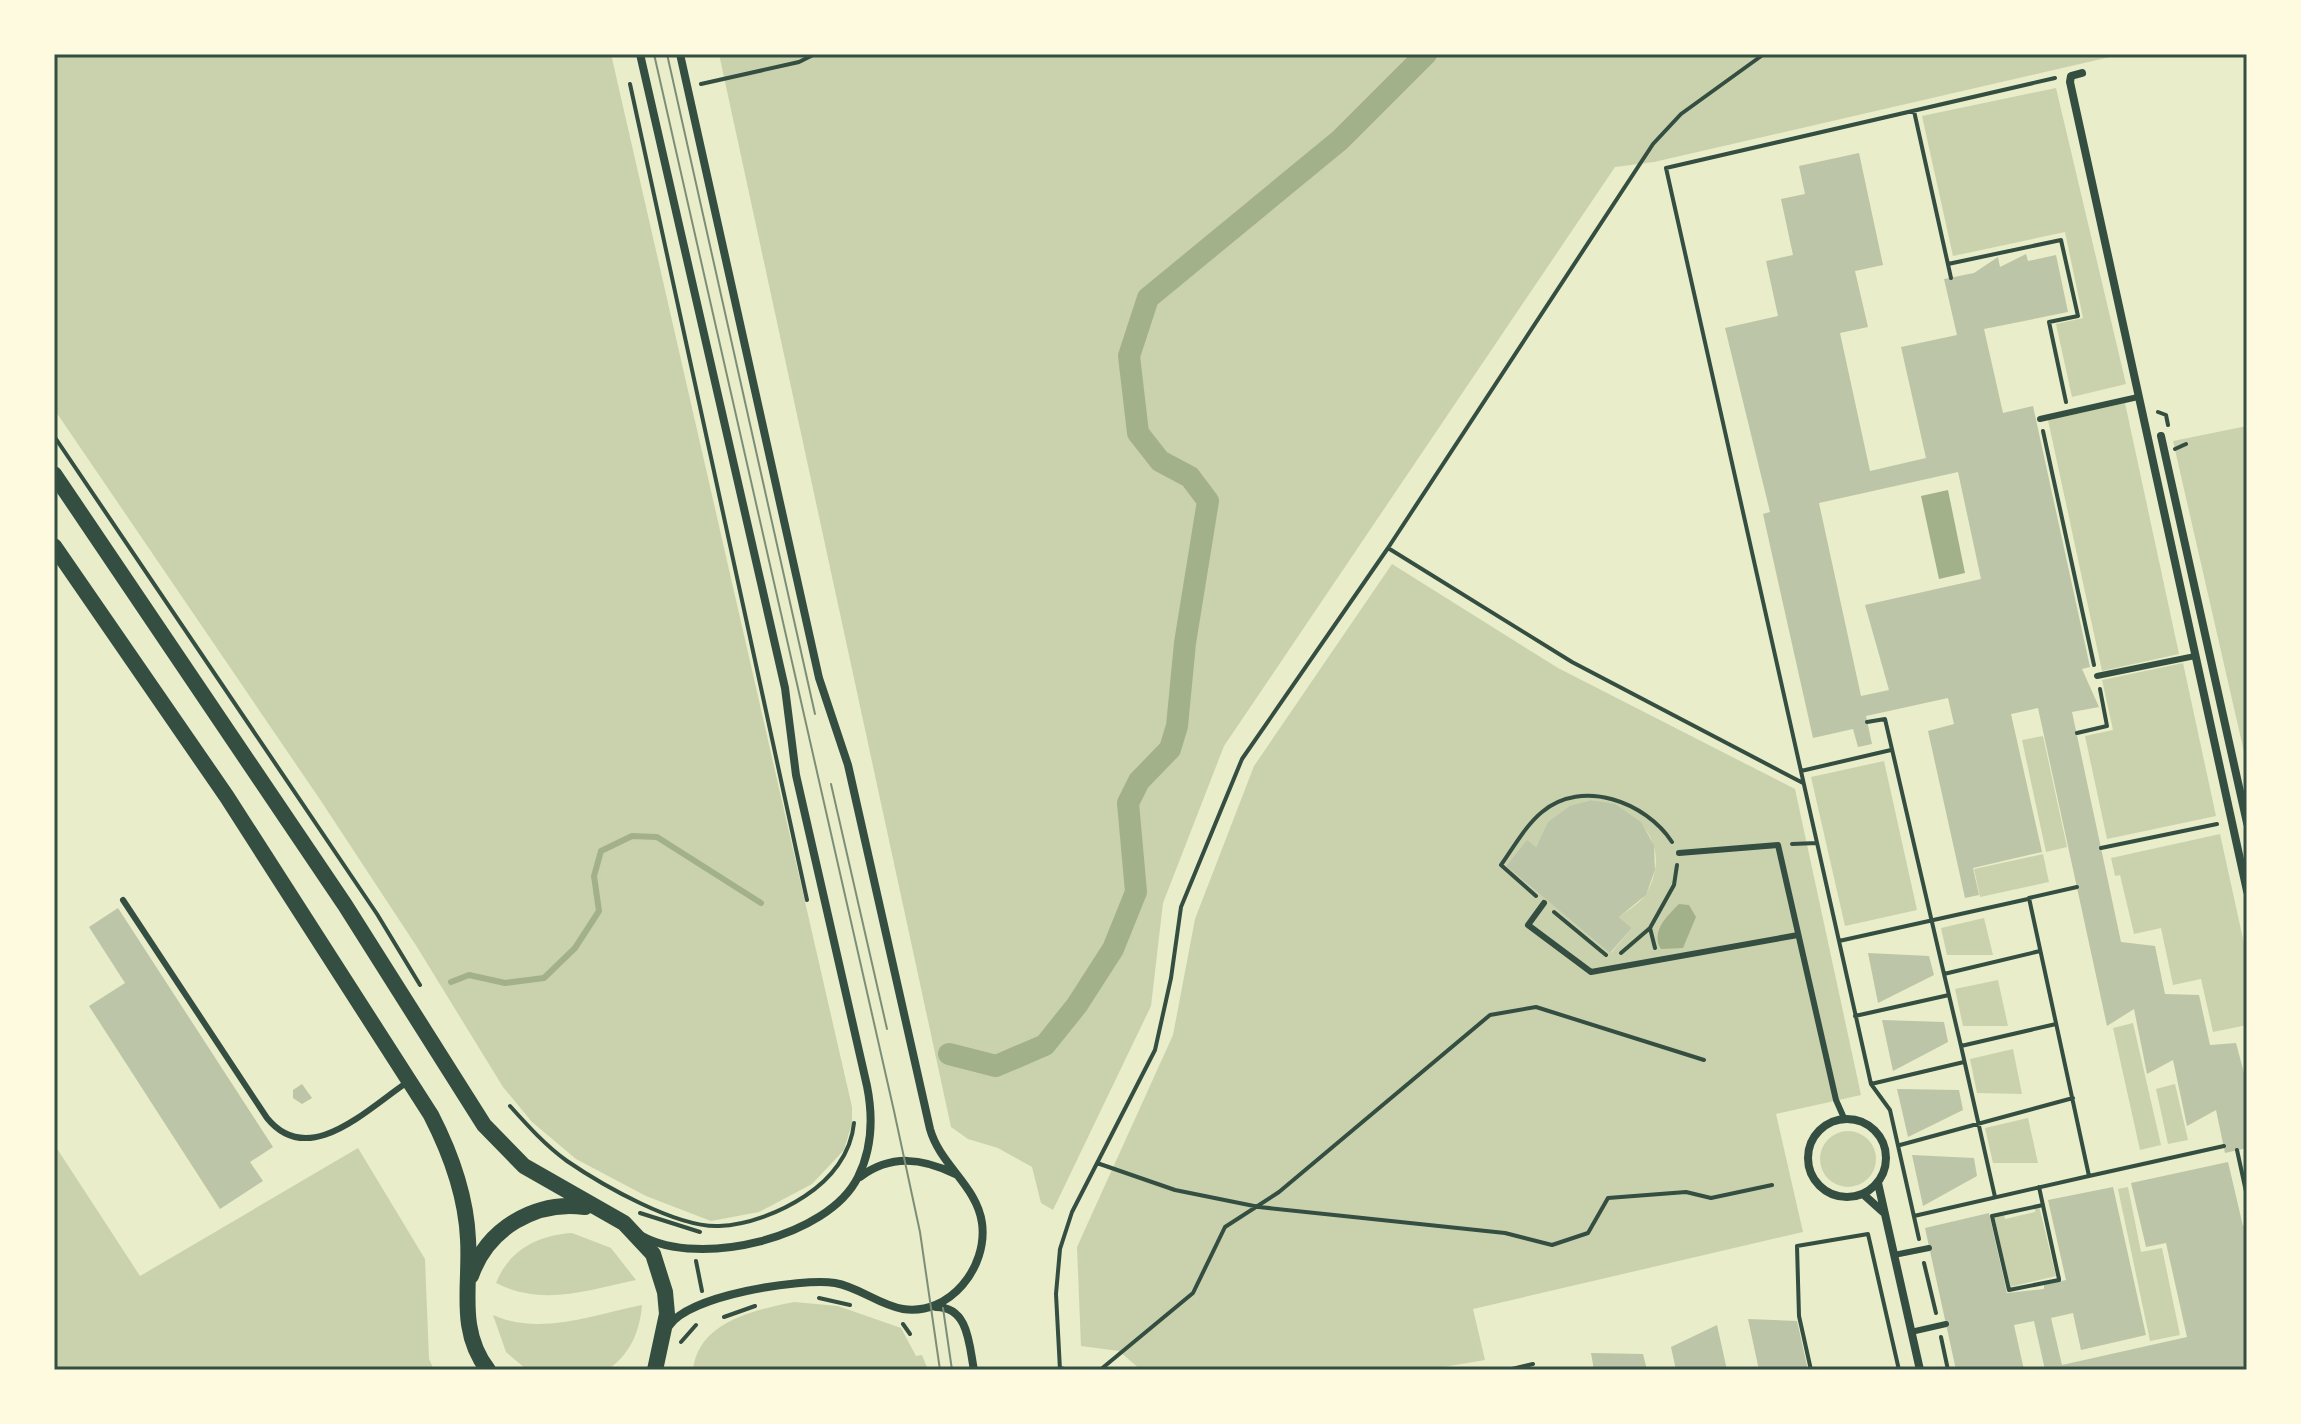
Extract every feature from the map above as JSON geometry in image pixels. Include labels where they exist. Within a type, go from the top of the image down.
[{"type":"main road","points":[[54,474],[345,905],[484,1125],[524,1166],[636,1232],[659,1267],[665,1292],[662,1341],[655,1370]]},
{"type":"main road","points":[[54,546],[227,797],[411,1080],[442,1136],[457,1177],[468,1241],[466,1297],[470,1332],[488,1370]]},
{"type":"main road","points":[[466,1297],[472,1272],[483,1250],[518,1219],[551,1207],[567,1205],[596,1209]]},
{"type":"main road","points":[[646,1370],[662,1341]]},
{"type":"street","points":[[640,54],[785,688],[796,775],[867,1086],[870,1130],[858,1179]]},
{"type":"street","points":[[680,54],[819,678],[848,765],[930,1129],[937,1147],[979,1209],[982,1247],[966,1281],[950,1297],[931,1307]]},
{"type":"street","points":[[2078,74],[2070,82],[2247,891]]},
{"type":"street","points":[[2161,436],[2247,823]]},
{"type":"street","points":[[1844,1118],[1869,1125],[1879,1134],[1887,1159],[1878,1183],[1863,1194],[1836,1196],[1815,1180],[1809,1167],[1808,1154],[1820,1130],[1844,1118]]},
{"type":"street","points":[[636,1232],[661,1243],[729,1247],[805,1224],[836,1203],[858,1179],[879,1166],[905,1160],[925,1161],[956,1175]]},
{"type":"street","points":[[1878,1183],[1920,1370]]},
{"type":"street","points":[[1863,1194],[1885,1214]]},
{"type":"street","points":[[662,1341],[680,1314],[705,1303],[779,1286],[835,1283],[901,1309],[948,1308],[963,1322],[974,1370]]},
{"type":"lane","points":[[2040,419],[2138,397]]},
{"type":"lane","points":[[2097,676],[2195,656]]},
{"type":"lane","points":[[1679,853],[1778,845],[1836,1100],[1844,1118]]},
{"type":"lane","points":[[123,900],[267,1118],[283,1134],[298,1140],[322,1138],[411,1080]]},
{"type":"lane","points":[[1544,903],[1528,925],[1591,972],[1798,935]]},
{"type":"lane","points":[[1894,1255],[1925,1248]]},
{"type":"lane","points":[[1911,1332],[1942,1325]]},
{"type":"path","points":[[696,84],[799,62],[815,54]]},
{"type":"path","points":[[1068,1370],[1060,1369],[1056,1294],[1060,1249],[1072,1212],[1155,1050],[1171,978],[1181,907],[1242,759],[1388,548],[1653,144],[1681,114],[1764,54]]},
{"type":"path","points":[[627,70],[809,908]]},
{"type":"path","points":[[1948,1370],[1942,1325],[1925,1248],[1914,1216],[1900,1145],[1890,1110],[1871,1084],[1855,1016],[1666,168],[2078,74]]},
{"type":"path","points":[[1914,111],[1951,278]]},
{"type":"path","points":[[1948,264],[2061,240],[2078,316],[2049,322],[2067,405]]},
{"type":"path","points":[[2040,419],[2107,726],[2077,733]]},
{"type":"path","points":[[54,436],[377,914],[425,993]]},
{"type":"path","points":[[2180,448],[2186,444]]},
{"type":"path","points":[[1388,548],[1572,662],[1803,783]]},
{"type":"path","points":[[1867,722],[1885,719],[1995,1197]]},
{"type":"path","points":[[1801,771],[1891,750]]},
{"type":"path","points":[[786,769],[814,895]]},
{"type":"path","points":[[1607,797],[1628,804],[1657,824],[1679,853],[1674,885],[1650,928],[1612,961],[1501,865],[1540,813],[1553,804],[1570,799],[1607,797]]},
{"type":"path","points":[[2101,848],[2231,821]]},
{"type":"path","points":[[1778,845],[1817,843]]},
{"type":"path","points":[[1839,941],[2077,887]]},
{"type":"path","points":[[2029,898],[2089,1176]]},
{"type":"path","points":[[1650,928],[1652,943],[1663,960]]},
{"type":"path","points":[[1944,974],[2040,951]]},
{"type":"path","points":[[1855,1016],[1949,995]]},
{"type":"path","points":[[1100,1370],[1193,1293],[1225,1227],[1279,1192],[1490,1015],[1536,1007],[1704,1060]]},
{"type":"path","points":[[1961,1046],[2056,1024]]},
{"type":"path","points":[[1871,1084],[1964,1062]]},
{"type":"path","points":[[1900,1145],[2073,1098]]},
{"type":"path","points":[[510,1106],[552,1149],[585,1172],[674,1216],[718,1226],[782,1209],[820,1186],[844,1156],[854,1120]]},
{"type":"path","points":[[847,1164],[854,1151],[860,1117]]},
{"type":"path","points":[[1914,1216],[2224,1146]]},
{"type":"path","points":[[2237,1150],[2247,1196]]},
{"type":"path","points":[[1097,1163],[1175,1190],[1257,1206],[1505,1233],[1552,1245],[1588,1233],[1608,1198],[1686,1192],[1711,1198],[1772,1185]]},
{"type":"path","points":[[2039,1187],[2043,1205],[2059,1280],[2011,1290],[1992,1216],[2043,1205]]},
{"type":"path","points":[[634,1210],[689,1231],[724,1232],[784,1217]]},
{"type":"path","points":[[677,1353],[689,1331],[708,1318],[689,1231]]},
{"type":"path","points":[[1811,1370],[1799,1316],[1797,1246],[1868,1234],[1899,1370]]},
{"type":"path","points":[[814,1297],[859,1309]]},
{"type":"path","points":[[724,1317],[770,1302]]},
{"type":"path","points":[[898,1322],[905,1324],[910,1334]]},
{"type":"path","points":[[1508,1370],[1533,1364]]},
{"type":"shaded area","points":[[54,54],[611,54],[852,1107],[852,1123],[844,1150],[812,1184],[759,1212],[711,1221],[646,1196],[576,1159],[532,1122],[503,1087],[417,947],[321,801],[54,409]]},
{"type":"shaded area","points":[[719,54],[2123,54],[1654,162],[1615,167],[1224,746],[1163,903],[1151,1006],[1053,1210],[1041,1203],[1032,1167],[998,1148],[968,1139],[951,1127]]},
{"type":"shaded area","points":[[2056,88],[2126,384],[2072,397],[2056,324],[2083,318],[2065,232],[1953,256],[1922,116]]},
{"type":"shaded area","points":[[2125,403],[2179,654],[2102,671],[2048,420]]},
{"type":"shaded area","points":[[2247,426],[2247,765],[2173,441]]},
{"type":"shaded area","points":[[1948,490],[1965,573],[1939,579],[1921,496]]},
{"type":"shaded area","points":[[1392,564],[1558,668],[1795,789],[1861,1095],[1776,1114],[1803,1232],[1473,1309],[1485,1360],[1426,1370],[1141,1370],[1119,1351],[1081,1346],[1077,1247],[1173,1035],[1195,919],[1254,766]],"holes":[[[1591,800],[1608,804],[1636,820],[1646,831],[1656,858],[1654,875],[1645,896],[1619,917],[1632,928],[1611,953],[1506,866],[1527,841],[1536,847],[1551,822],[1564,811]]]},
{"type":"shaded area","points":[[2183,663],[2216,816],[2107,839],[2085,736],[2113,730],[2102,680]]},
{"type":"shaded area","points":[[2043,736],[2067,847],[2046,852],[2022,740]]},
{"type":"shaded area","points":[[1884,761],[1917,910],[1845,926],[1811,777]]},
{"type":"shaded area","points":[[2220,834],[2247,957],[2247,1025],[2213,1032],[2201,979],[2173,985],[2161,928],[2134,934],[2120,875],[2115,876],[2111,858]]},
{"type":"shaded area","points":[[2043,854],[2049,882],[1980,897],[1974,869]]},
{"type":"shaded area","points":[[1679,904],[1689,905],[1696,917],[1683,948],[1661,949],[1657,936],[1659,930]]},
{"type":"shaded area","points":[[1984,918],[1993,955],[1947,955],[1941,928]]},
{"type":"shaded area","points":[[1998,980],[2008,1026],[1963,1026],[1955,989]]},
{"type":"shaded area","points":[[2133,1023],[2161,1145],[2140,1150],[2113,1028]]},
{"type":"shaded area","points":[[2013,1049],[2022,1094],[1977,1093],[1970,1059]]},
{"type":"shaded area","points":[[2175,1084],[2188,1140],[2168,1144],[2156,1089]]},
{"type":"shaded area","points":[[2028,1118],[2038,1163],[1993,1163],[1985,1128]]},
{"type":"shaded area","points":[[1848,1131],[1868,1139],[1876,1159],[1868,1179],[1848,1187],[1828,1179],[1820,1159],[1828,1139]]},
{"type":"shaded area","points":[[54,1144],[140,1276],[358,1148],[425,1259],[429,1359],[434,1370],[54,1370]]},
{"type":"shaded area","points":[[2128,1187],[2141,1252],[2162,1248],[2180,1335],[2150,1341],[2118,1189]]},
{"type":"shaded area","points":[[2039,1206],[2056,1276],[2010,1287],[1994,1216],[2004,1214],[2005,1219],[2035,1212]]},
{"type":"shaded area","points":[[572,1233],[611,1248],[636,1280],[583,1292],[548,1295],[513,1290],[496,1283],[509,1262],[526,1246],[548,1237]]},
{"type":"shaded area","points":[[794,1302],[838,1306],[901,1328],[916,1356],[922,1355],[928,1370],[693,1370],[705,1340],[730,1321]]},
{"type":"shaded area","points":[[642,1305],[632,1342],[622,1357],[607,1370],[527,1370],[506,1352],[493,1315],[529,1324],[548,1324]]},
{"type":"building","points":[[1859,153],[1883,265],[1855,271],[1868,327],[1840,333],[1870,471],[1926,458],[1901,347],[1957,335],[1944,279],[1974,273],[1998,257],[2000,267],[2026,254],[2028,261],[2056,255],[2068,312],[1984,329],[2003,413],[2033,406],[2090,667],[2082,669],[2099,707],[2072,712],[2121,942],[2155,946],[2165,994],[2199,995],[2210,1045],[2236,1043],[2247,1084],[2247,1148],[2225,1153],[2216,1110],[2187,1126],[2173,1060],[2147,1074],[2134,1009],[2107,1026],[2038,708],[2011,714],[2042,852],[1973,868],[1979,895],[1965,898],[1928,731],[1954,724],[1948,698],[1866,716],[1872,744],[1858,747],[1853,729],[1813,738],[1763,514],[1770,512],[1725,328],[1778,316],[1766,261],[1793,255],[1781,199],[1805,194],[1799,166]],"holes":[[[1958,472],[1981,579],[1865,605],[1889,690],[1861,696],[1819,503]]]},
{"type":"building","points":[[1591,800],[1615,804],[1641,822],[1654,845],[1655,870],[1646,895],[1619,917],[1632,928],[1610,953],[1506,866],[1527,840],[1536,847],[1548,822],[1570,806]]},
{"type":"building","points":[[118,908],[273,1147],[250,1162],[263,1181],[220,1209],[89,1006],[125,983],[89,927]]},
{"type":"building","points":[[1868,953],[1929,956],[1934,975],[1878,1003]]},
{"type":"building","points":[[1882,1020],[1944,1022],[1948,1042],[1893,1071]]},
{"type":"building","points":[[302,1084],[312,1098],[302,1104],[293,1098],[293,1090]]},
{"type":"building","points":[[1897,1089],[1959,1090],[1963,1110],[1908,1137]]},
{"type":"building","points":[[1912,1155],[1974,1158],[1977,1176],[1923,1206]]},
{"type":"building","points":[[2228,1162],[2243,1226],[2247,1224],[2247,1370],[2045,1370],[2034,1321],[2014,1325],[2024,1370],[1956,1370],[1925,1228],[1989,1213],[2007,1293],[2044,1289],[2044,1285],[2066,1280],[2048,1200],[2113,1187],[2146,1335],[2081,1350],[2073,1313],[2051,1318],[2062,1365],[2187,1337],[2166,1243],[2146,1247],[2131,1183]]},
{"type":"building","points":[[1748,1319],[1797,1321],[1808,1370],[1759,1370]]},
{"type":"building","points":[[1717,1325],[1727,1370],[1676,1370],[1671,1347]]},
{"type":"building","points":[[1591,1353],[1643,1354],[1647,1370],[1594,1370]]},
{"type":"waterway","points":[[949,1054],[996,1066],[1045,1045],[1077,1005],[1113,949],[1136,892],[1128,803],[1139,781],[1170,749],[1177,726],[1185,643],[1208,501],[1190,477],[1160,461],[1138,433],[1129,356],[1148,298],[1340,140],[1426,54]]},
{"type":"waterway","points":[[451,982],[469,975],[505,983],[544,978],[575,948],[599,911],[594,876],[601,851],[632,836],[657,837],[761,903]]},
{"type":"tram line","points":[[654,54],[894,1111],[920,1232],[940,1370]]},
{"type":"tram line","points":[[667,54],[815,714]]},
{"type":"tram line","points":[[831,784],[887,1029]]},
{"type":"tram line","points":[[943,1308],[952,1370]]}]
